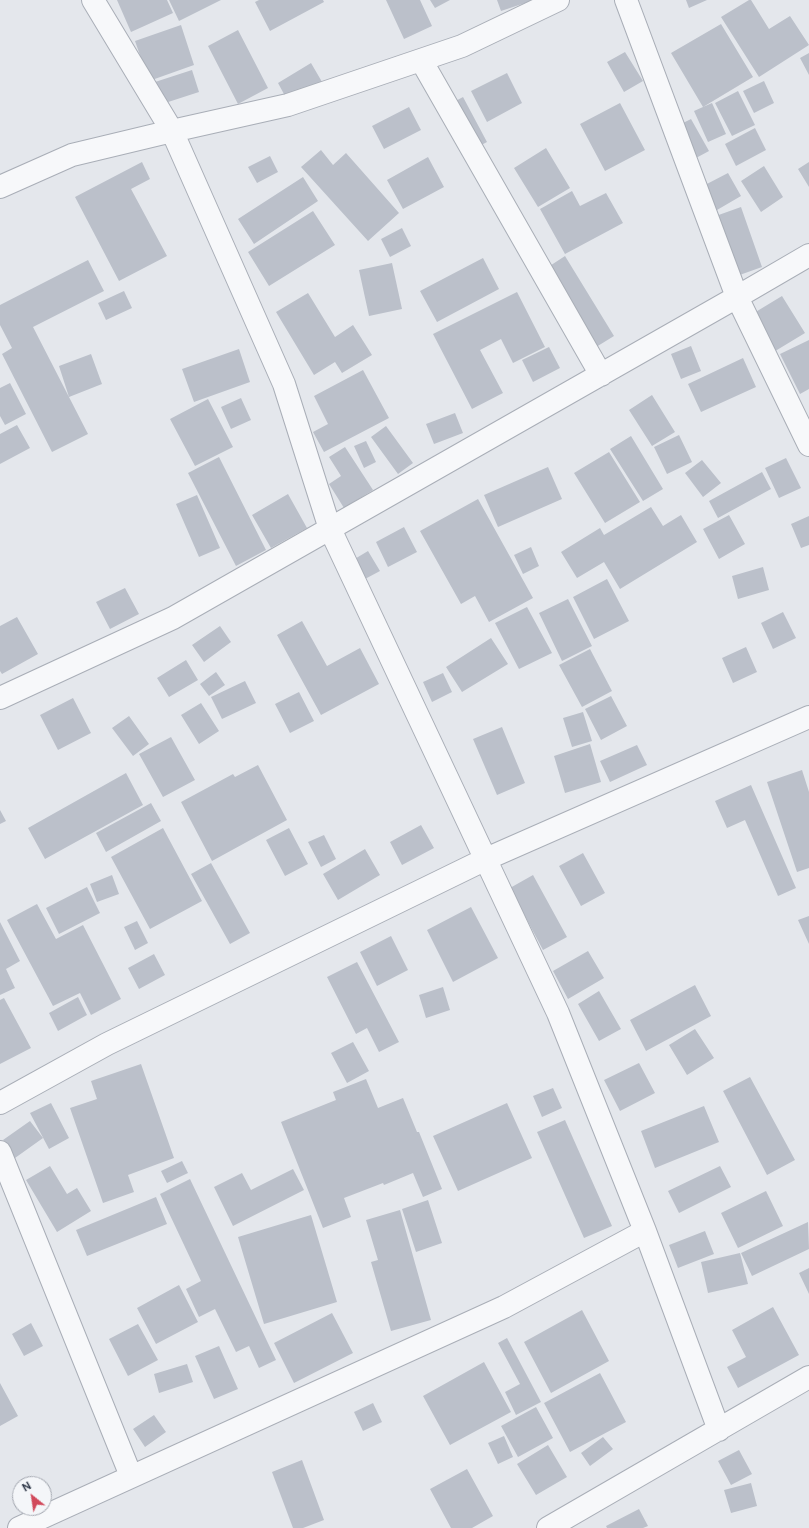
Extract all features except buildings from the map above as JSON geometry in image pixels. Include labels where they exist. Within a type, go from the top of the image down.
[{"type":"street","points":[[93,0],[172,131],[284,384],[330,528],[558,1012],[644,1231],[719,1430]]},
{"type":"street","points":[[0,187],[72,155],[288,105],[462,46],[558,0]]},
{"type":"street","points":[[626,0],[737,297],[809,445]]},
{"type":"street","points":[[421,60],[601,375]]},
{"type":"street","points":[[0,698],[173,618],[809,255]]},
{"type":"street","points":[[0,1103],[107,1044],[486,859],[809,717]]},
{"type":"street","points":[[0,1152],[131,1476]]},
{"type":"street","points":[[19,1528],[504,1307],[644,1231]]},
{"type":"street","points":[[548,1528],[809,1377]]}]
